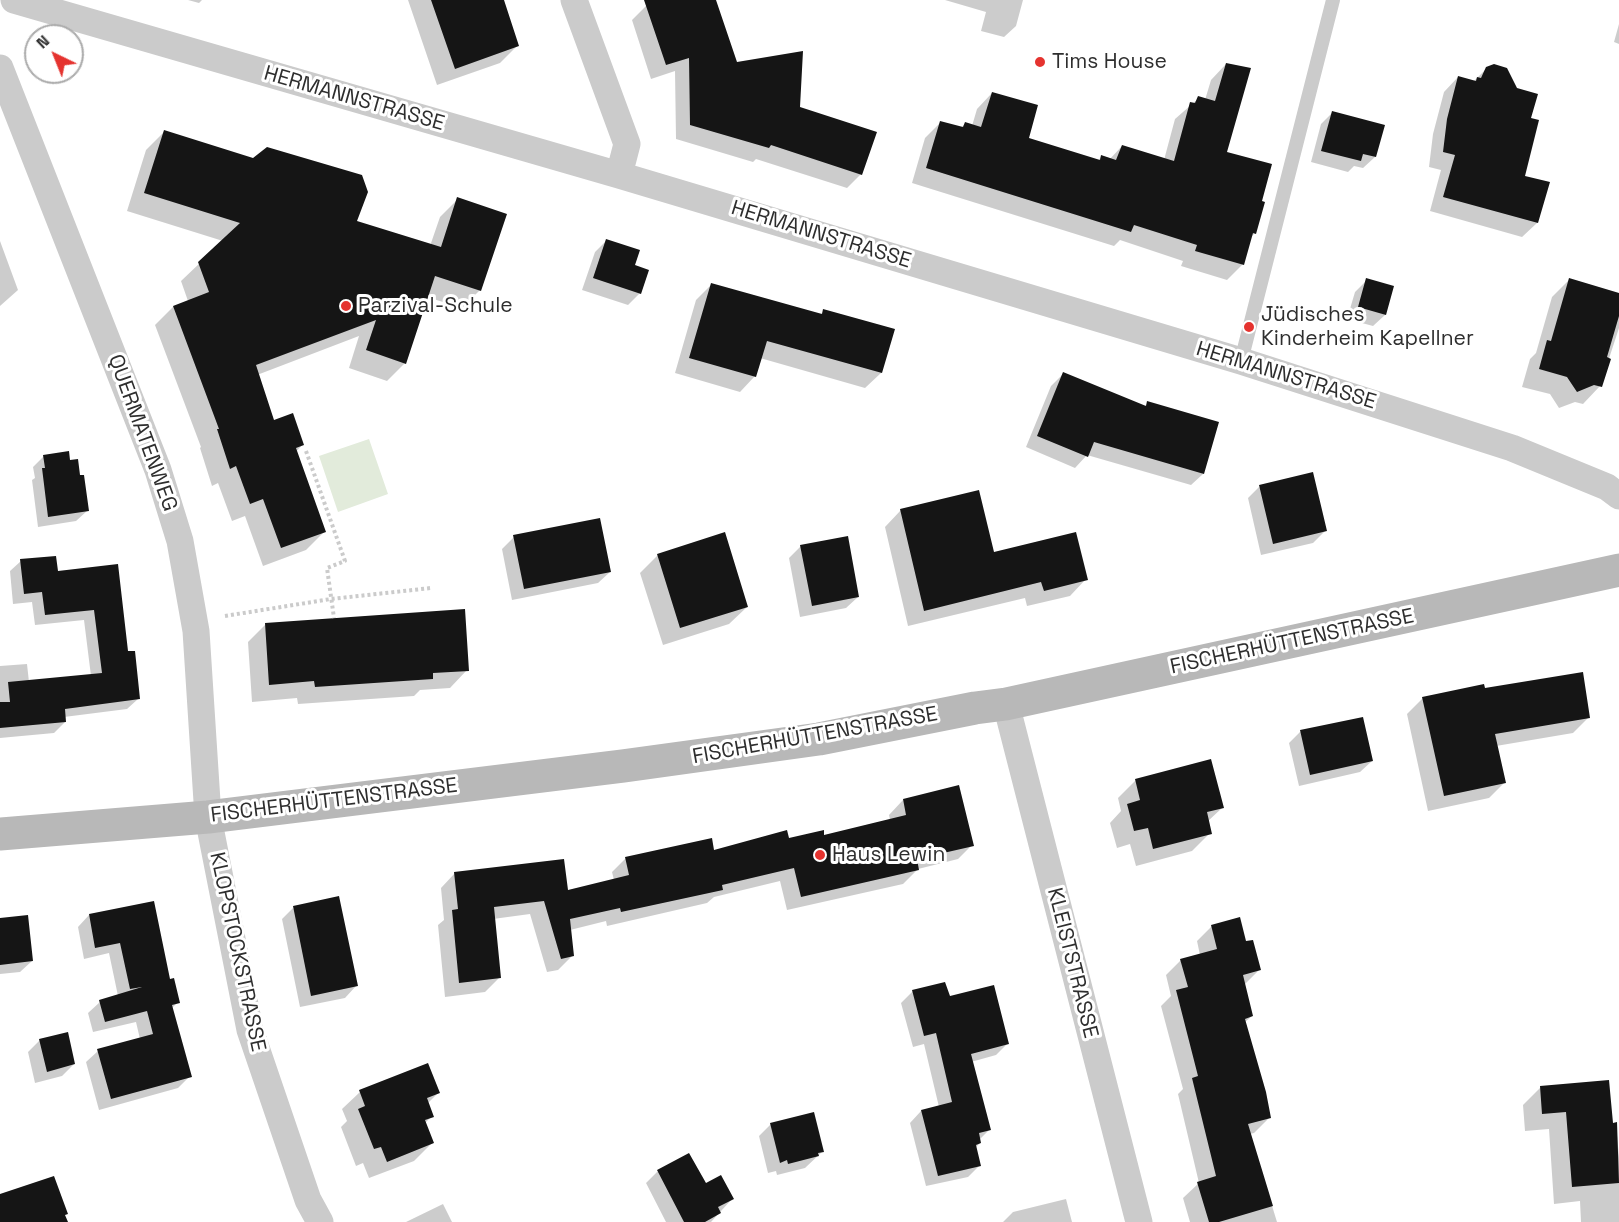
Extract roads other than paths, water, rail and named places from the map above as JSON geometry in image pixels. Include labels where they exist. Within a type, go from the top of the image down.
[{"type":"street","name":"HERMANNSTRASSE","points":[[14,0],[619,175],[1241,361],[1512,448],[1607,487],[1619,496]]},
{"type":"street","points":[[574,0],[627,144],[619,175]]},
{"type":"street","name":"QUERMATENWEG","points":[[0,68],[150,448],[180,541],[196,632],[208,817]]},
{"type":"street","name":"FISCHERHÜTTENSTRASSE","points":[[0,834],[208,817],[622,766],[819,739],[1006,704],[1619,570]]},
{"type":"street","name":"KLEISTSTRASSE","points":[[1006,704],[1139,1222]]},
{"type":"street","name":"KLOPSTOCKSTRASSE","points":[[208,817],[250,1030],[308,1200],[320,1222]]},
{"type":"lane","points":[[1241,361],[1333,0]]},
{"type":"place","name":"Tims House","points":[[1040,62]]},
{"type":"place","name":"Parzival-Schule","points":[[346,306]]},
{"type":"place","name":"Jüdisches Kinderheim Kapellner","points":[[1249,327]]},
{"type":"place","name":"Haus Lewin","points":[[820,855]]}]
